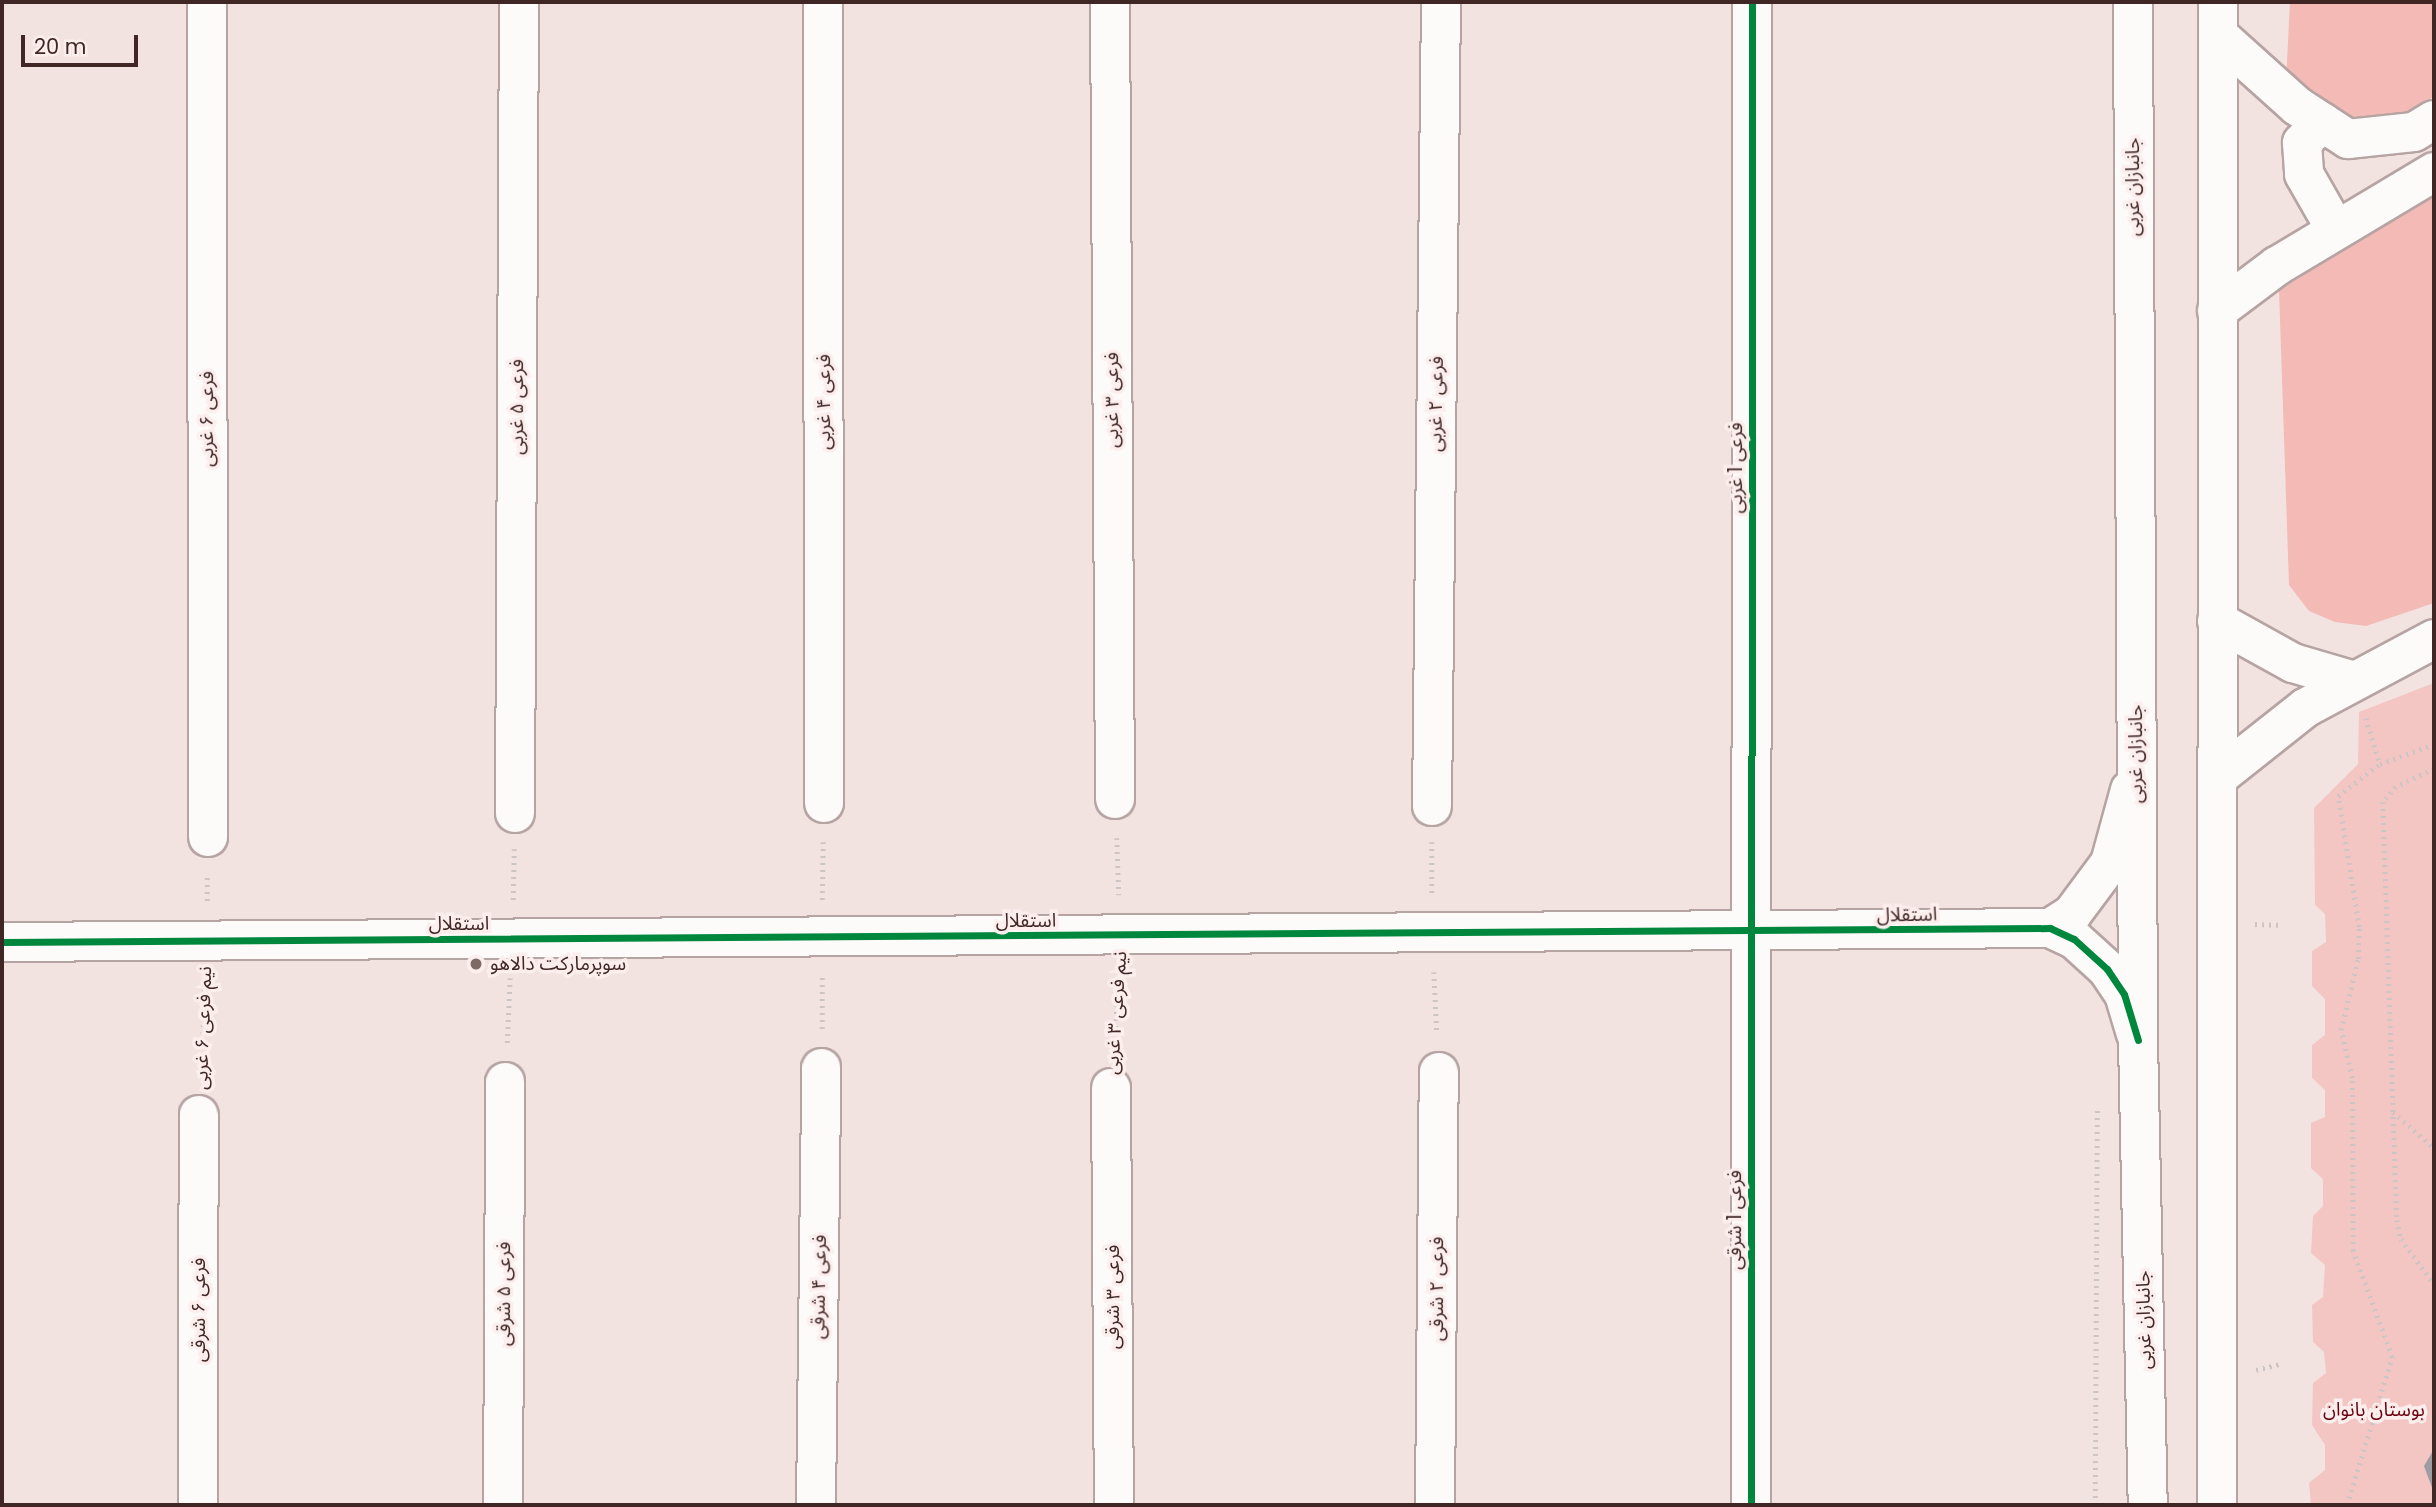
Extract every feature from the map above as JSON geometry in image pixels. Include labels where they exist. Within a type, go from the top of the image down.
[{"type":"street","name":"فرعی ۶ غربی","points":[[207,2],[208,837]]},
{"type":"street","name":"فرعی ۵ غربی","points":[[515,813],[519,2]]},
{"type":"street","name":"فرعی ۴ غربی","points":[[823,2],[824,803]]},
{"type":"street","name":"فرعی ۳ غربی","points":[[1110,2],[1115,799]]},
{"type":"street","name":"فرعی ۲ غربی","points":[[1432,806],[1441,2]]},
{"type":"street","name":"فرعی 1 غربی","points":[[1751,934],[1752,2]]},
{"type":"street","name":"جانبازان غربی","points":[[2133,2],[2138,1040],[2148,1505]]},
{"type":"street","points":[[2218,18],[2322,122],[2348,139],[2414,132],[2434,120]]},
{"type":"street","points":[[2217,1505],[2218,18]]},
{"type":"street","points":[[2322,122],[2302,143],[2304,174],[2336,230]]},
{"type":"street","points":[[2217,311],[2336,230],[2434,172]]},
{"type":"street","points":[[2217,621],[2293,663],[2354,681]]},
{"type":"street","points":[[2218,777],[2305,708],[2434,639]]},
{"type":"street","points":[[2050,928],[2072,914],[2110,863],[2136,765]]},
{"type":"street","name":"استقلال","points":[[2,942],[1751,934],[2050,928]]},
{"type":"street","points":[[2050,928],[2074,939],[2107,969],[2124,994],[2138,1040]]},
{"type":"street","name":"فرعی 1 شرقی","points":[[1751,934],[1751,1505]]},
{"type":"street","name":"فرعی ۴ شرقی","points":[[816,1505],[821,1068]]},
{"type":"street","name":"فرعی ۲ شرقی","points":[[1435,1505],[1439,1072]]},
{"type":"street","name":"فرعی ۵ شرقی","points":[[503,1505],[505,1082]]},
{"type":"street","name":"فرعی ۳ شرقی","points":[[1111,1088],[1114,1505]]},
{"type":"street","name":"فرعی ۶ شرقی","points":[[198,1505],[199,1115]]},
{"type":"path","points":[[2347,1505],[2392,1357],[2353,1251],[2352,1079],[2341,1030],[2359,927],[2338,796],[2380,764],[2434,744]]},
{"type":"path","points":[[2434,769],[2396,787],[2383,802],[2392,1112],[2401,1239],[2434,1284]]},
{"type":"path","points":[[821,1068],[824,803]]},
{"type":"path","points":[[1432,806],[1432,935],[1439,1072]]},
{"type":"path","points":[[505,1082],[515,813]]},
{"type":"path","points":[[2392,1112],[2434,1148]]},
{"type":"green space","name":"بوستان بانوان","points":[[2434,683],[2434,1505],[2311,1505],[2309,1483],[2325,1470],[2325,1445],[2312,1425],[2313,1383],[2326,1373],[2324,1352],[2313,1342],[2312,1305],[2323,1297],[2325,1265],[2311,1253],[2313,1216],[2323,1206],[2323,1179],[2311,1168],[2311,1123],[2325,1117],[2325,1090],[2312,1078],[2312,1045],[2325,1035],[2325,999],[2312,986],[2312,951],[2326,942],[2325,914],[2315,905],[2314,808],[2358,764],[2359,712]]},
{"type":"shaded area","points":[[2290,2],[2434,2],[2434,96],[2411,114],[2360,124],[2286,82]]},
{"type":"shaded area","points":[[2434,195],[2434,603],[2366,626],[2335,622],[2309,611],[2289,585],[2279,290]]},
{"type":"building","points":[[2434,1449],[2434,1493],[2424,1466]]},
{"type":"cycle path","points":[[1751,1505],[1752,2]]},
{"type":"cycle path","points":[[2,942],[2050,928],[2074,939],[2107,969],[2124,994],[2138,1040]]},
{"type":"place","name":"سوپرمارکت دالاهو","points":[[476,964]]}]
